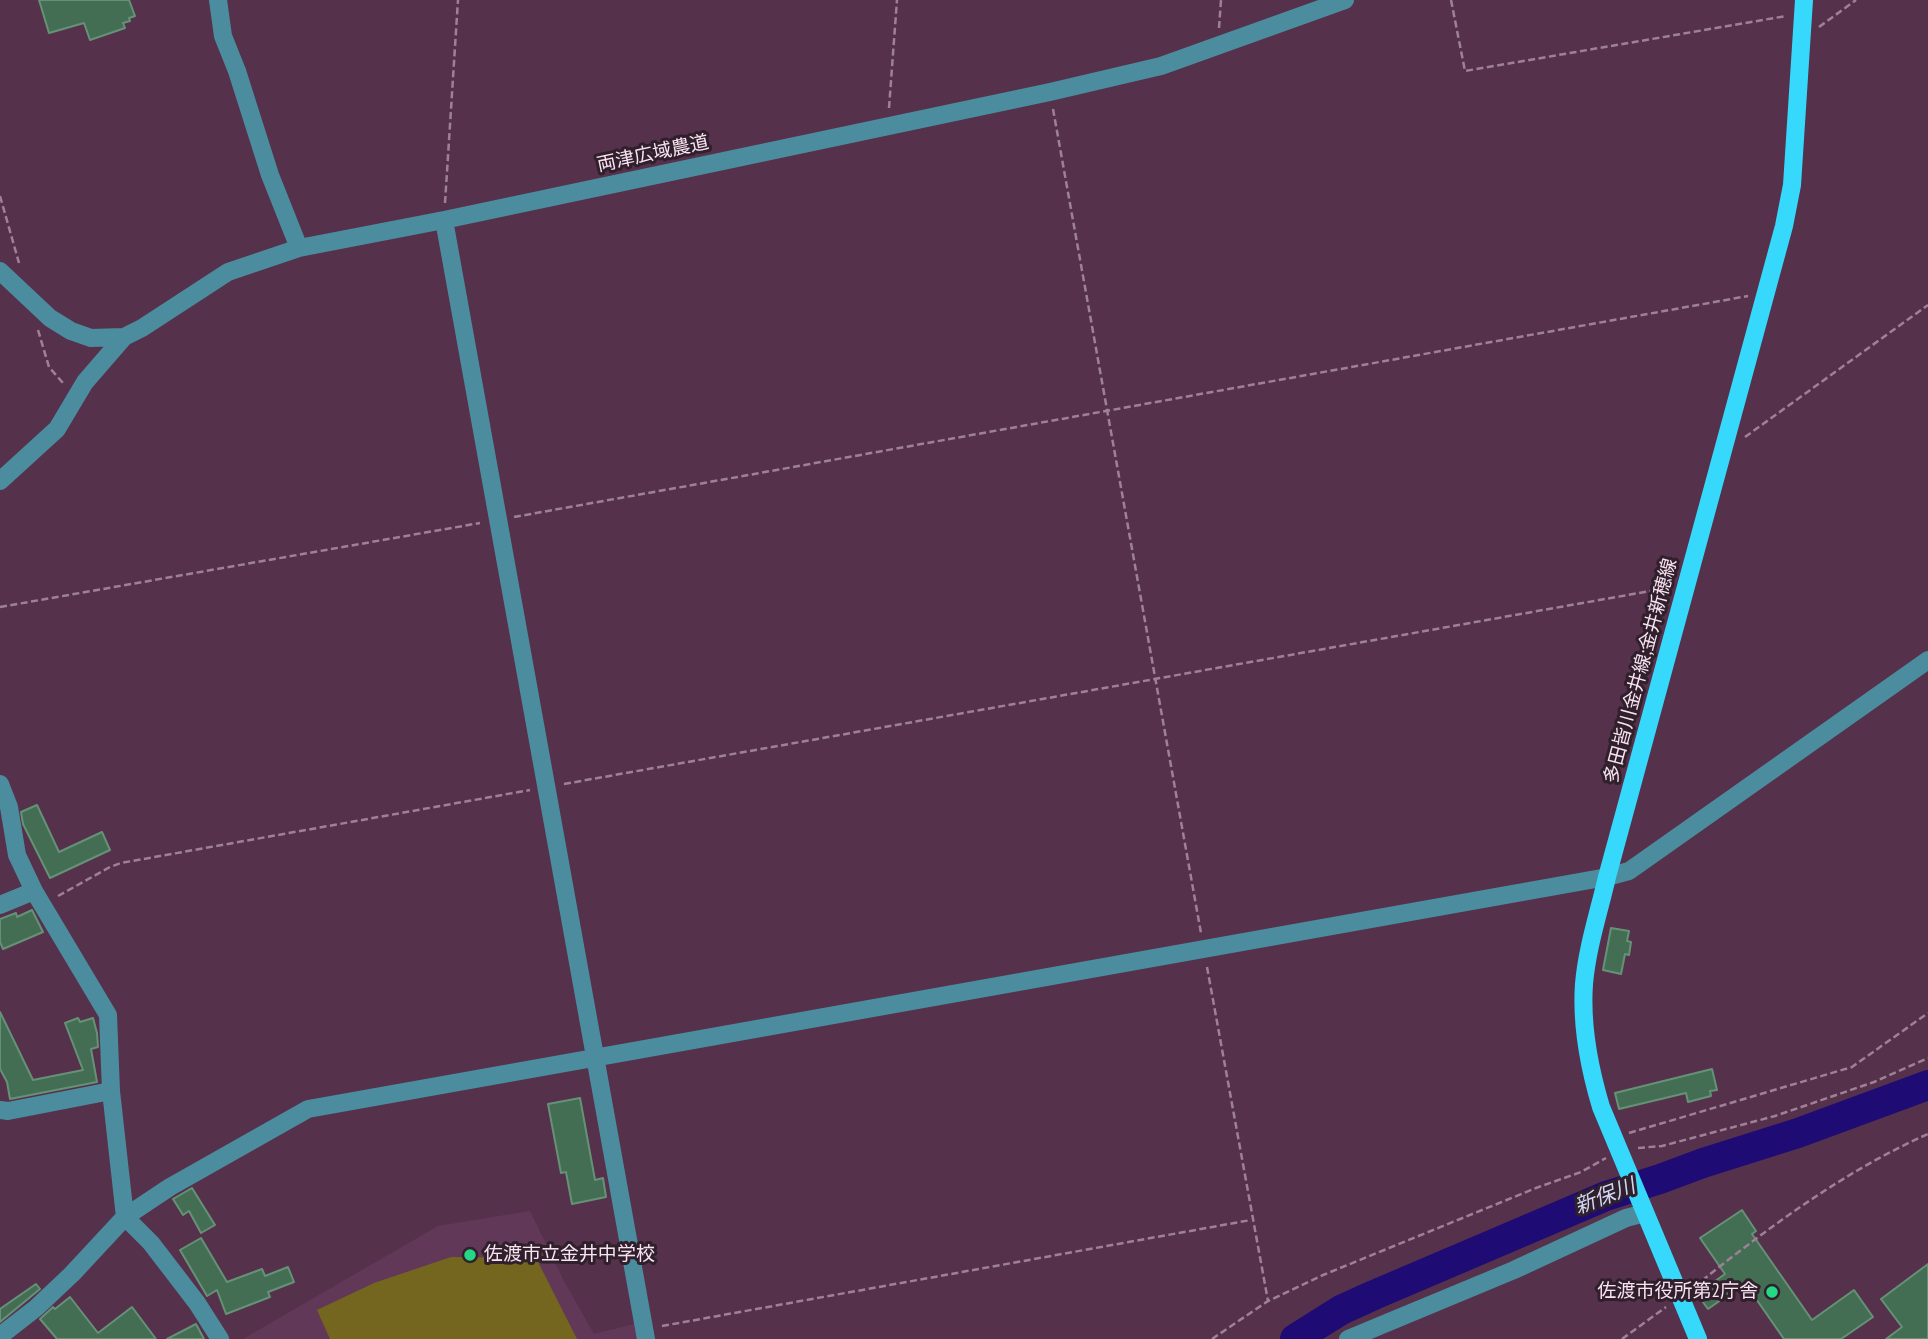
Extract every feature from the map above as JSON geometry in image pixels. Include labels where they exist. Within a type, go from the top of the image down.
[{"type":"main road","name":"多田皆川金井線;金井新穂線","points":[[1698,1339],[1601,1107],[1586,1046],[1584,982],[1607,877],[1784,226],[1792,185],[1803,14]]},
{"type":"street","points":[[218,0],[223,36],[270,175],[299,248]]},
{"type":"street","name":"両津広域農道","points":[[0,271],[50,318],[71,331],[91,338],[124,337],[228,272],[299,248],[444,220],[1050,92],[1161,66],[1345,0]]},
{"type":"street","points":[[444,220],[646,1334]]},
{"type":"street","points":[[0,481],[57,429],[85,382],[124,337]]},
{"type":"street","points":[[0,1336],[36,1308],[125,1217],[170,1186],[308,1109],[1629,872],[1928,660]]},
{"type":"street","points":[[0,784],[9,807],[17,855],[38,898],[108,1015],[111,1091],[125,1217],[151,1243],[197,1303],[220,1339]]},
{"type":"street","points":[[0,905],[38,898]]},
{"type":"street","points":[[0,1110],[8,1111],[111,1091]]},
{"type":"street","points":[[1349,1339],[1514,1270],[1626,1218],[1645,1213]]},
{"type":"path","points":[[444,220],[458,0]]},
{"type":"path","points":[[888,126],[897,0]]},
{"type":"path","points":[[1217,45],[1221,0]]},
{"type":"path","points":[[1451,0],[1465,71],[1803,14],[1818,27],[1856,0]]},
{"type":"path","points":[[1050,92],[1268,1301]]},
{"type":"path","points":[[0,196],[28,296]]},
{"type":"path","points":[[0,607],[1765,293]]},
{"type":"path","points":[[1725,443],[1743,439],[1928,305]]},
{"type":"path","points":[[37,328],[50,367],[61,382],[77,395]]},
{"type":"path","points":[[38,898],[121,863],[1686,584]]},
{"type":"path","points":[[1212,1339],[1268,1301],[1323,1275],[1581,1172],[1617,1143],[1853,1067],[1928,1013]]},
{"type":"path","points":[[1617,1143],[1662,1146],[1774,1116],[1874,1082],[1928,1058]]},
{"type":"path","points":[[1622,1339],[1814,1198],[1883,1155],[1928,1134]]},
{"type":"path","points":[[646,1334],[1252,1220]]},
{"type":"shaded area","name":"佐渡市立金井中学校","points":[[530,1211],[564,1281],[594,1334],[638,1323],[641,1339],[243,1339],[438,1226]]},
{"type":"shaded area","name":"佐渡市立金井中学校","points":[[451,1257],[536,1258],[577,1339],[330,1339],[317,1310],[374,1283]]},
{"type":"building","points":[[39,0],[129,0],[135,16],[123,23],[125,28],[90,40],[84,23],[49,33]]},
{"type":"building","points":[[37,805],[59,852],[102,832],[110,850],[50,878],[23,824],[21,812]]},
{"type":"building","points":[[32,910],[43,932],[3,949],[0,942],[0,919],[16,913],[17,917]]},
{"type":"building","points":[[1611,928],[1629,931],[1629,955],[1625,954],[1621,974],[1603,970]]},
{"type":"building","points":[[0,1012],[33,1080],[83,1070],[65,1023],[78,1018],[80,1022],[93,1018],[98,1047],[91,1049],[97,1082],[10,1099],[7,1082],[0,1069]]},
{"type":"building","points":[[1712,1069],[1717,1090],[1710,1091],[1711,1096],[1688,1102],[1686,1093],[1619,1109],[1615,1093]]},
{"type":"building","points":[[580,1098],[595,1180],[603,1178],[606,1197],[572,1204],[566,1172],[561,1173],[548,1104]]},
{"type":"building","points":[[192,1188],[215,1225],[201,1233],[189,1211],[183,1215],[173,1199]]},
{"type":"building","name":"佐渡市役所第2庁舎","points":[[1742,1210],[1756,1231],[1752,1234],[1812,1320],[1854,1290],[1873,1317],[1841,1339],[1784,1339],[1745,1283],[1708,1309],[1697,1294],[1725,1274],[1700,1238]]},
{"type":"building","points":[[201,1238],[227,1282],[262,1269],[265,1276],[288,1267],[294,1282],[268,1292],[270,1297],[226,1314],[217,1290],[207,1296],[180,1250]]},
{"type":"building","points":[[1928,1264],[1928,1339],[1886,1339],[1902,1327],[1881,1299]]},
{"type":"building","points":[[36,1284],[40,1289],[0,1322],[0,1309]]},
{"type":"building","points":[[70,1297],[98,1333],[132,1307],[156,1339],[57,1339],[40,1319]]},
{"type":"building","points":[[196,1324],[204,1339],[167,1339]]},
{"type":"waterway","name":"新保川","points":[[1295,1339],[1341,1310],[1606,1196],[1798,1133],[1928,1085]]},
{"type":"place","name":"佐渡市立金井中学校","points":[[470,1255]]},
{"type":"place","name":"佐渡市役所第2庁舎","points":[[1772,1292]]}]
